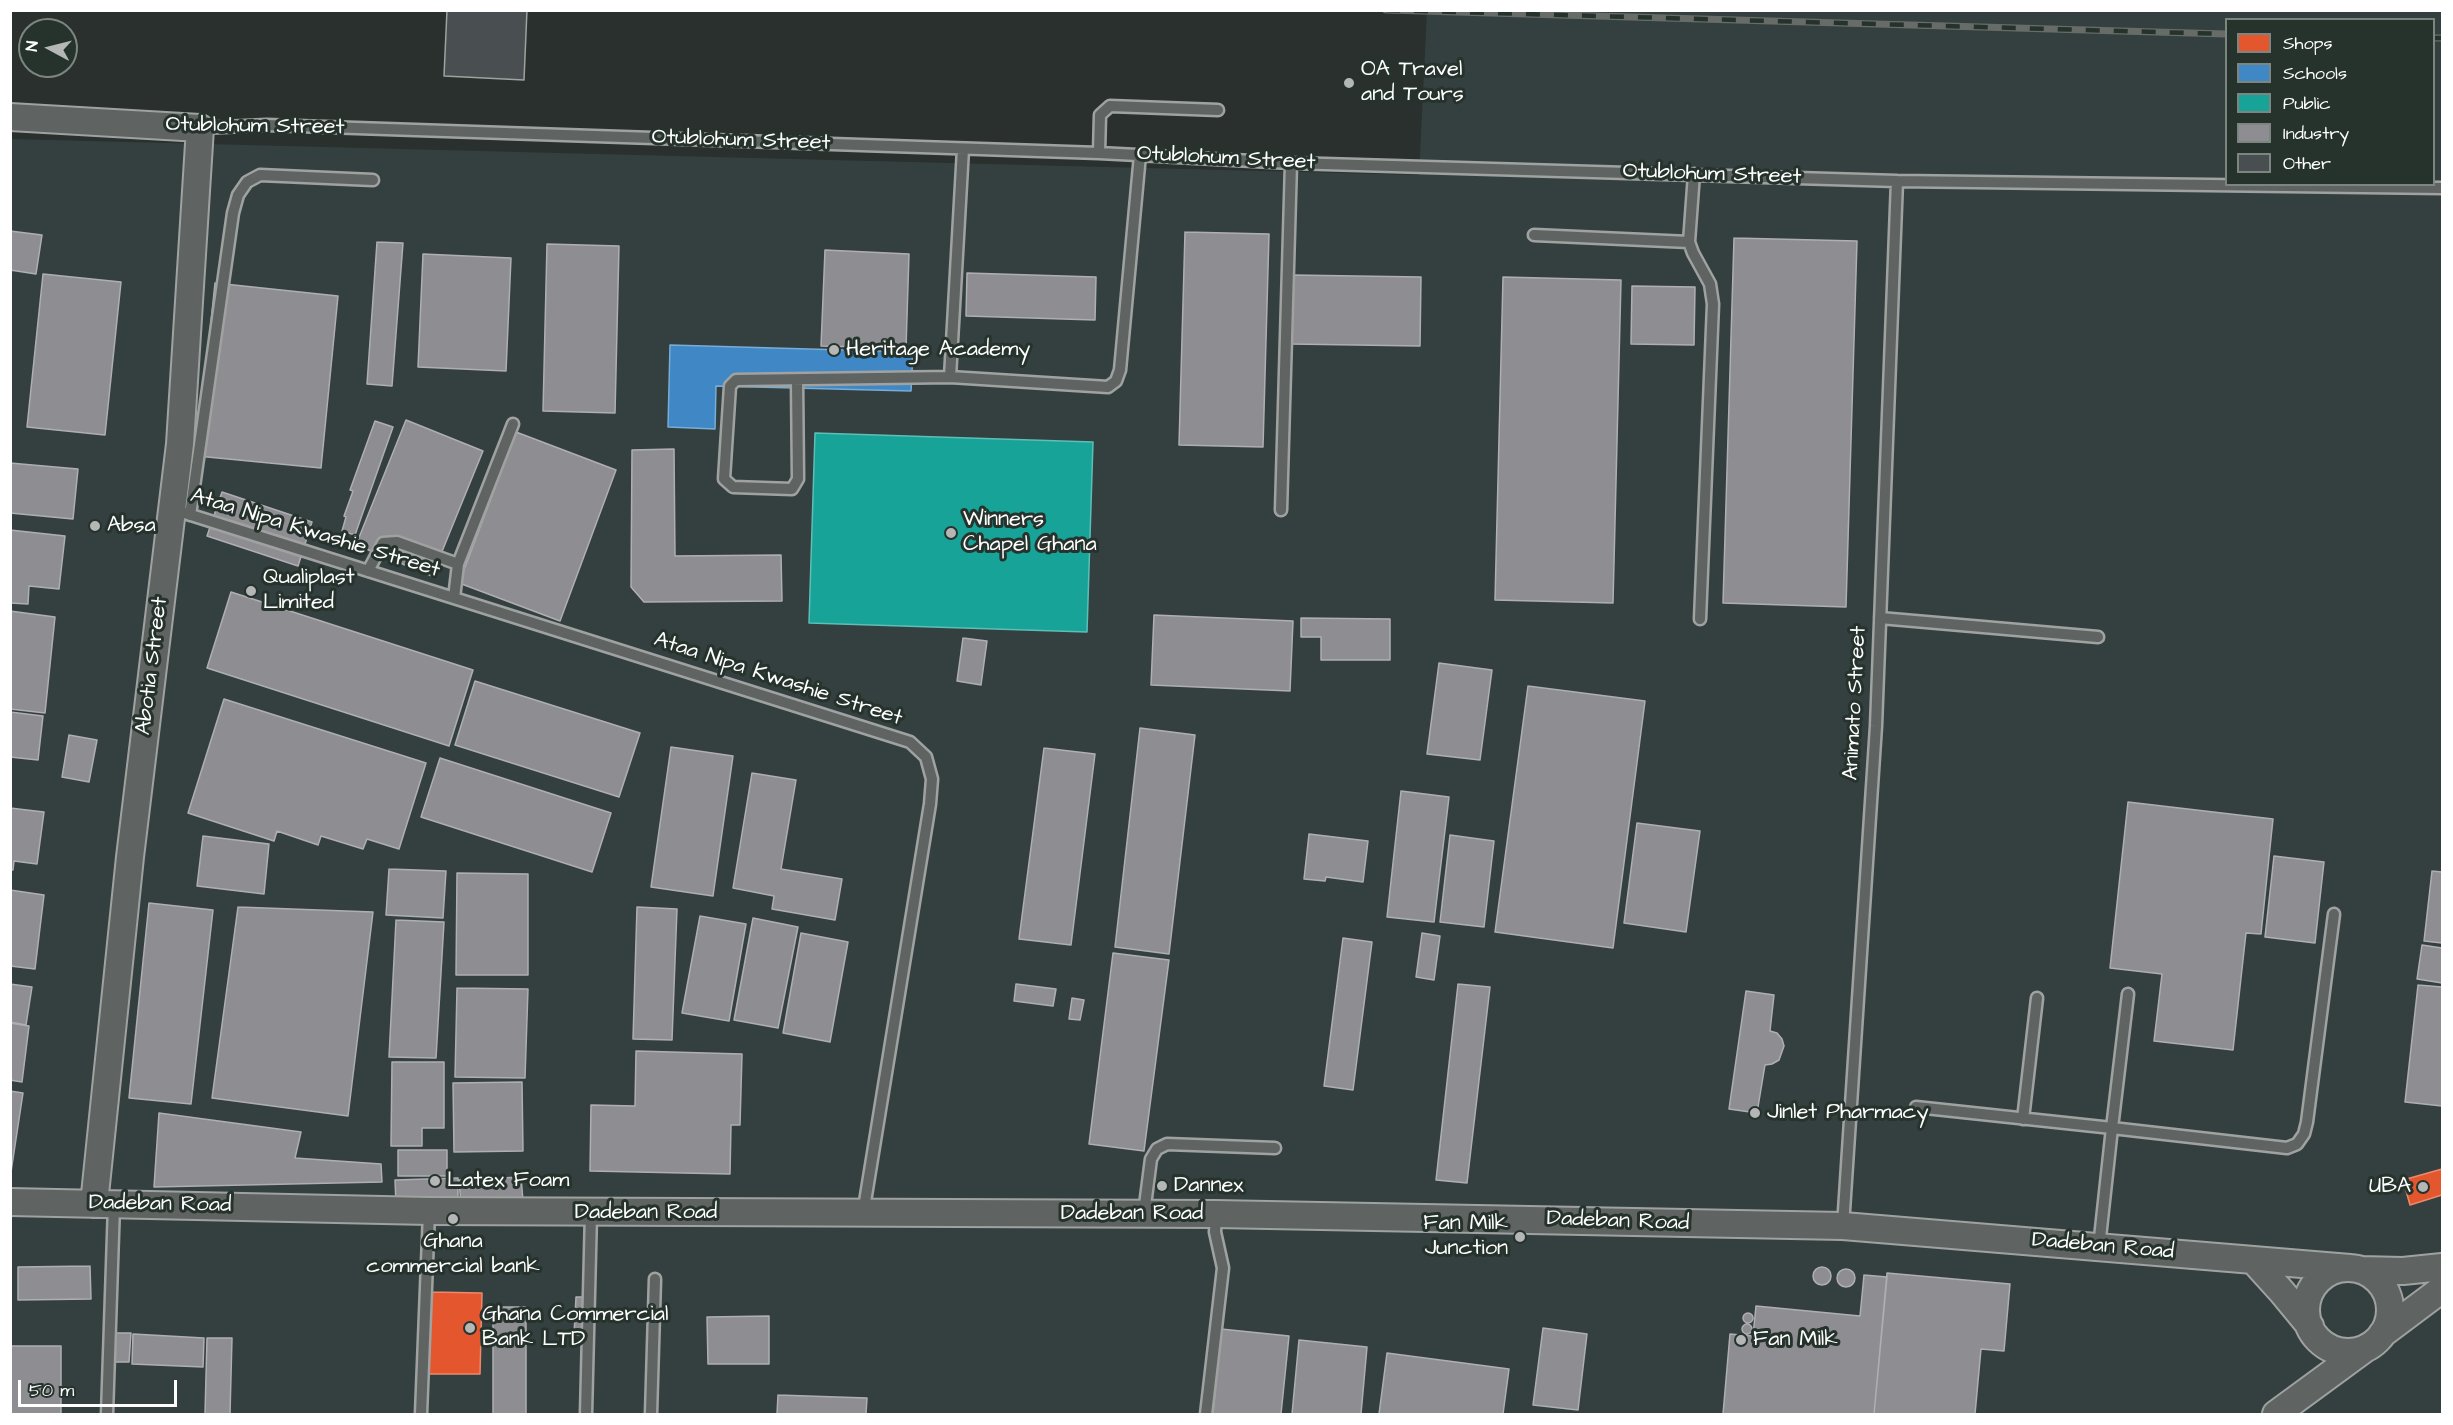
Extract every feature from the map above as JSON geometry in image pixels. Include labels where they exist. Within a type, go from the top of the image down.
[{"type":"street","name":"Otublohum Street","points":[[10,117],[200,128]]},
{"type":"street","name":"Abotia Street","points":[[104,1204],[130,857],[181,512],[180,444],[200,128]]},
{"type":"street","name":"Dadeban Road","points":[[10,1202],[429,1211],[1216,1214],[1843,1226],[2355,1269],[2403,1271],[2442,1267]]},
{"type":"street","points":[[2253,1260],[2313,1331],[2335,1350],[2347,1352],[2374,1341],[2390,1317],[2387,1293],[2372,1275],[2355,1269],[2327,1274],[2311,1291],[2307,1314],[2313,1331],[2316,1354],[2312,1372],[2298,1398]]},
{"type":"street","points":[[2276,1414],[2442,1289]]},
{"type":"lane","points":[[1099,153],[1100,115],[1110,106],[1218,110]]},
{"type":"lane","name":"Otublohum Street","points":[[200,128],[267,125],[1099,153],[1291,163],[1897,181],[2225,185]]},
{"type":"lane","points":[[950,377],[963,149]]},
{"type":"lane","points":[[797,380],[798,479],[792,489],[733,487],[724,479],[729,386],[736,380],[950,377],[1108,387],[1116,381],[1120,370],[1140,155]]},
{"type":"lane","points":[[1281,510],[1291,163]]},
{"type":"lane","points":[[1694,174],[1689,242],[1710,284],[1713,304],[1700,619]]},
{"type":"lane","points":[[181,512],[238,195],[247,182],[260,175],[373,180]]},
{"type":"lane","name":"Animato Street","points":[[1843,1226],[1876,726],[1897,181]]},
{"type":"lane","name":"Otublohum Street","points":[[2286,186],[2442,188]]},
{"type":"lane","points":[[1534,235],[1689,242]]},
{"type":"lane","points":[[454,598],[458,564],[513,424]]},
{"type":"lane","name":"Ataa Nipa Kwashie Street","points":[[181,512],[910,742],[926,757],[932,779],[930,804],[862,1214]]},
{"type":"lane","points":[[368,571],[384,543],[390,541],[458,564]]},
{"type":"lane","points":[[1880,618],[2098,637]]},
{"type":"lane","points":[[1916,1107],[2287,1148],[2297,1144],[2304,1134],[2307,1122],[2334,914]]},
{"type":"lane","points":[[2099,1247],[2128,994]]},
{"type":"lane","points":[[2023,1119],[2037,998]]},
{"type":"lane","points":[[1144,1214],[1150,1159],[1157,1149],[1167,1144],[1275,1148]]},
{"type":"lane","points":[[104,1204],[107,1414]]},
{"type":"lane","points":[[421,1414],[429,1211]]},
{"type":"lane","points":[[586,1414],[591,1212]]},
{"type":"lane","points":[[1206,1414],[1223,1268],[1215,1232],[1216,1214]]},
{"type":"lane","points":[[651,1414],[655,1279]]},
{"type":"shaded area","points":[[1427,11],[2442,11],[2442,1414],[11,1414],[11,139],[1419,175]]},
{"type":"building: Shops","points":[[2442,1169],[2442,1195],[2410,1205],[2403,1180]]},
{"type":"building: Shops","points":[[431,1292],[482,1293],[480,1374],[429,1374]]},
{"type":"building: Schools","points":[[670,345],[913,352],[911,391],[716,386],[715,429],[668,427]]},
{"type":"building: Public","name":"Winners Chapel Ghana","points":[[815,433],[1093,442],[1087,632],[809,623]]},
{"type":"building: Industry","points":[[10,231],[42,235],[36,274],[10,270]]},
{"type":"building: Industry","points":[[1185,232],[1269,234],[1263,447],[1179,445]]},
{"type":"building: Industry","points":[[1734,238],[1857,241],[1846,607],[1723,603]]},
{"type":"building: Industry","points":[[377,242],[403,243],[392,386],[367,384]]},
{"type":"building: Industry","points":[[547,244],[619,246],[615,413],[543,411]]},
{"type":"building: Industry","points":[[825,250],[909,254],[906,348],[821,346]]},
{"type":"building: Industry","points":[[423,254],[511,258],[506,371],[418,367]]},
{"type":"building: Industry","points":[[967,273],[1096,277],[1095,320],[966,316]]},
{"type":"building: Industry","points":[[43,274],[121,282],[105,435],[27,427]]},
{"type":"building: Industry","points":[[1292,275],[1421,277],[1420,346],[1291,344]]},
{"type":"building: Industry","points":[[1503,277],[1621,280],[1613,603],[1495,600]]},
{"type":"building: Industry","points":[[215,283],[338,296],[321,468],[197,456]]},
{"type":"building: Industry","points":[[1632,286],[1695,287],[1694,345],[1631,344]]},
{"type":"building: Industry","points":[[406,420],[483,451],[432,576],[356,545]]},
{"type":"building: Industry","points":[[375,421],[393,427],[355,535],[342,531],[346,517],[344,516],[353,491],[350,490]]},
{"type":"building: Industry","points":[[516,432],[616,470],[560,621],[459,583]]},
{"type":"building: Industry","points":[[674,449],[675,556],[781,555],[782,601],[644,602],[631,587],[632,450]]},
{"type":"building: Industry","points":[[10,463],[78,469],[73,519],[10,513]]},
{"type":"building: Industry","points":[[222,492],[312,522],[298,566],[207,536]]},
{"type":"building: Industry","points":[[10,530],[65,536],[59,589],[29,586],[28,604],[10,603]]},
{"type":"building: Industry","points":[[231,592],[473,670],[449,746],[207,668]]},
{"type":"building: Industry","points":[[10,611],[55,617],[45,713],[10,709]]},
{"type":"building: Industry","points":[[1154,615],[1293,621],[1290,691],[1151,685]]},
{"type":"building: Industry","points":[[1301,618],[1390,619],[1390,660],[1321,660],[1321,637],[1301,637]]},
{"type":"building: Industry","points":[[963,638],[987,641],[981,685],[957,681]]},
{"type":"building: Industry","points":[[1439,663],[1492,670],[1480,760],[1427,754]]},
{"type":"building: Industry","points":[[475,681],[640,733],[619,797],[455,745]]},
{"type":"building: Industry","points":[[1528,686],[1645,701],[1613,948],[1495,932]]},
{"type":"building: Industry","points":[[224,699],[426,763],[399,849],[367,839],[363,849],[321,836],[318,845],[277,831],[274,841],[188,813]]},
{"type":"building: Industry","points":[[10,712],[43,716],[38,760],[10,757]]},
{"type":"building: Industry","points":[[1140,728],[1195,735],[1169,954],[1115,947]]},
{"type":"building: Industry","points":[[69,735],[97,740],[89,782],[62,777]]},
{"type":"building: Industry","points":[[671,747],[733,756],[713,896],[651,887]]},
{"type":"building: Industry","points":[[1044,748],[1095,754],[1071,945],[1019,939]]},
{"type":"building: Industry","points":[[440,758],[611,813],[592,872],[421,817]]},
{"type":"building: Industry","points":[[752,773],[796,780],[781,869],[842,879],[835,920],[772,909],[774,896],[733,888]]},
{"type":"building: Industry","points":[[1401,791],[1449,797],[1434,922],[1387,917]]},
{"type":"building: Industry","points":[[2128,802],[2273,819],[2261,934],[2246,933],[2233,1050],[2154,1041],[2162,974],[2110,968]]},
{"type":"building: Industry","points":[[10,808],[44,812],[37,864],[14,861],[13,870],[10,870]]},
{"type":"building: Industry","points":[[1637,823],[1700,831],[1686,932],[1624,923]]},
{"type":"building: Industry","points":[[1309,834],[1368,841],[1363,882],[1326,877],[1325,881],[1304,879]]},
{"type":"building: Industry","points":[[1450,835],[1494,841],[1484,927],[1440,922]]},
{"type":"building: Industry","points":[[203,836],[269,844],[264,894],[197,886]]},
{"type":"building: Industry","points":[[2274,856],[2324,862],[2315,943],[2265,937]]},
{"type":"building: Industry","points":[[389,869],[446,871],[443,918],[386,915]]},
{"type":"building: Industry","points":[[2432,871],[2442,872],[2442,943],[2424,941]]},
{"type":"building: Industry","points":[[457,873],[528,874],[528,975],[456,975]]},
{"type":"building: Industry","points":[[10,890],[44,895],[35,969],[10,966]]},
{"type":"building: Industry","points":[[149,903],[213,910],[191,1104],[129,1098]]},
{"type":"building: Industry","points":[[238,907],[373,912],[348,1116],[212,1098]]},
{"type":"building: Industry","points":[[637,907],[677,909],[672,1040],[633,1039]]},
{"type":"building: Industry","points":[[700,916],[746,924],[729,1021],[682,1013]]},
{"type":"building: Industry","points":[[753,918],[798,927],[778,1028],[734,1020]]},
{"type":"building: Industry","points":[[396,920],[444,922],[436,1058],[389,1057]]},
{"type":"building: Industry","points":[[801,933],[848,942],[830,1042],[783,1033]]},
{"type":"building: Industry","points":[[1422,933],[1440,936],[1434,980],[1416,977]]},
{"type":"building: Industry","points":[[1343,938],[1372,942],[1353,1090],[1324,1086]]},
{"type":"building: Industry","points":[[2422,945],[2442,948],[2442,983],[2417,979]]},
{"type":"building: Industry","points":[[1113,953],[1169,960],[1144,1151],[1089,1144]]},
{"type":"building: Industry","points":[[10,984],[32,987],[26,1025],[10,1022]]},
{"type":"building: Industry","points":[[1016,984],[1056,989],[1053,1006],[1014,1001]]},
{"type":"building: Industry","points":[[1458,984],[1490,987],[1467,1183],[1436,1180]]},
{"type":"building: Industry","points":[[2418,985],[2442,987],[2442,1106],[2405,1102]]},
{"type":"building: Industry","points":[[457,988],[528,989],[525,1078],[455,1077]]},
{"type":"building: Industry","points":[[1746,991],[1774,995],[1770,1031],[1777,1033],[1784,1046],[1779,1060],[1765,1065],[1757,1113],[1729,1109]]},
{"type":"building: Industry","points":[[1072,998],[1084,1000],[1080,1020],[1069,1019]]},
{"type":"building: Industry","points":[[10,1023],[29,1026],[22,1082],[10,1080]]},
{"type":"building: Industry","points":[[636,1051],[742,1054],[740,1125],[731,1125],[730,1174],[590,1171],[591,1105],[635,1106]]},
{"type":"building: Industry","points":[[392,1062],[444,1062],[444,1128],[422,1128],[422,1146],[391,1146]]},
{"type":"building: Industry","points":[[522,1082],[523,1151],[454,1152],[453,1083]]},
{"type":"building: Industry","points":[[10,1091],[23,1093],[11,1172],[10,1172]]},
{"type":"building: Industry","points":[[159,1113],[301,1132],[295,1158],[381,1164],[382,1182],[154,1187]]},
{"type":"building: Industry","points":[[398,1150],[447,1150],[447,1176],[398,1176]]},
{"type":"building: Industry","points":[[521,1177],[523,1201],[461,1204],[459,1180]]},
{"type":"building: Industry","points":[[458,1178],[458,1202],[396,1204],[395,1180]]},
{"type":"building: Industry","points":[[90,1266],[91,1299],[18,1300],[18,1267]]},
{"type":"building: Industry","points":[[1818,1267],[1826,1267],[1831,1272],[1829,1283],[1818,1285],[1813,1280],[1813,1272]]},
{"type":"building: Industry","points":[[1842,1269],[1850,1269],[1855,1274],[1853,1285],[1842,1287],[1837,1282],[1837,1274]]},
{"type":"building: Industry","points":[[1887,1273],[2010,1284],[2004,1351],[1981,1349],[1975,1414],[1874,1414]]},
{"type":"building: Industry","points":[[1864,1275],[1887,1277],[1874,1414],[1723,1414],[1730,1334],[1753,1336],[1756,1306],[1860,1316]]},
{"type":"building: Industry","points":[[576,1297],[595,1297],[594,1336],[574,1335]]},
{"type":"building: Industry","points":[[493,1307],[526,1307],[526,1414],[493,1414]]},
{"type":"building: Industry","points":[[1748,1313],[1753,1318],[1748,1323],[1743,1318]]},
{"type":"building: Industry","points":[[769,1316],[769,1364],[708,1364],[707,1317]]},
{"type":"building: Industry","points":[[1747,1324],[1752,1329],[1747,1334],[1742,1329]]},
{"type":"building: Industry","points":[[1543,1328],[1587,1334],[1578,1410],[1533,1405]]},
{"type":"building: Industry","points":[[1221,1329],[1289,1336],[1281,1414],[1213,1414]]},
{"type":"building: Industry","points":[[115,1333],[131,1333],[129,1362],[114,1362]]},
{"type":"building: Industry","points":[[133,1334],[204,1338],[203,1367],[132,1364]]},
{"type":"building: Industry","points":[[207,1338],[232,1338],[230,1414],[205,1414]]},
{"type":"building: Industry","points":[[1299,1340],[1367,1347],[1361,1414],[1292,1414]]},
{"type":"building: Industry","points":[[10,1346],[61,1346],[61,1414],[10,1414]]},
{"type":"building: Industry","points":[[1387,1353],[1509,1369],[1503,1414],[1379,1414]]},
{"type":"building: Industry","points":[[778,1395],[867,1398],[866,1414],[777,1414]]},
{"type":"building: Other","points":[[447,10],[527,10],[524,80],[444,76]]},
{"type":"railway","points":[[1386,10],[2225,34]]},
{"type":"railway","points":[[2435,38],[2442,38]]},
{"type":"place","name":"OA Travel and Tours","points":[[1349,83]]},
{"type":"place","name":"Heritage Academy","points":[[834,350]]},
{"type":"place","name":"Absa","points":[[95,526]]},
{"type":"place","name":"Winners Chapel Ghana","points":[[951,533]]},
{"type":"place","name":"Qualiplast Limited","points":[[251,591]]},
{"type":"place","name":"Jinlet Pharmacy","points":[[1755,1113]]},
{"type":"place","name":"Latex Foam","points":[[435,1181]]},
{"type":"place","name":"Dannex","points":[[1162,1186]]},
{"type":"place","name":"UBA","points":[[2423,1187]]},
{"type":"place","name":"Ghana commercial bank","points":[[453,1219]]},
{"type":"place","name":"Fan Milk Junction","points":[[1520,1237]]},
{"type":"place","name":"Ghana Commercial Bank LTD","points":[[470,1328]]},
{"type":"place","name":"Fan Milk","points":[[1741,1340]]}]
